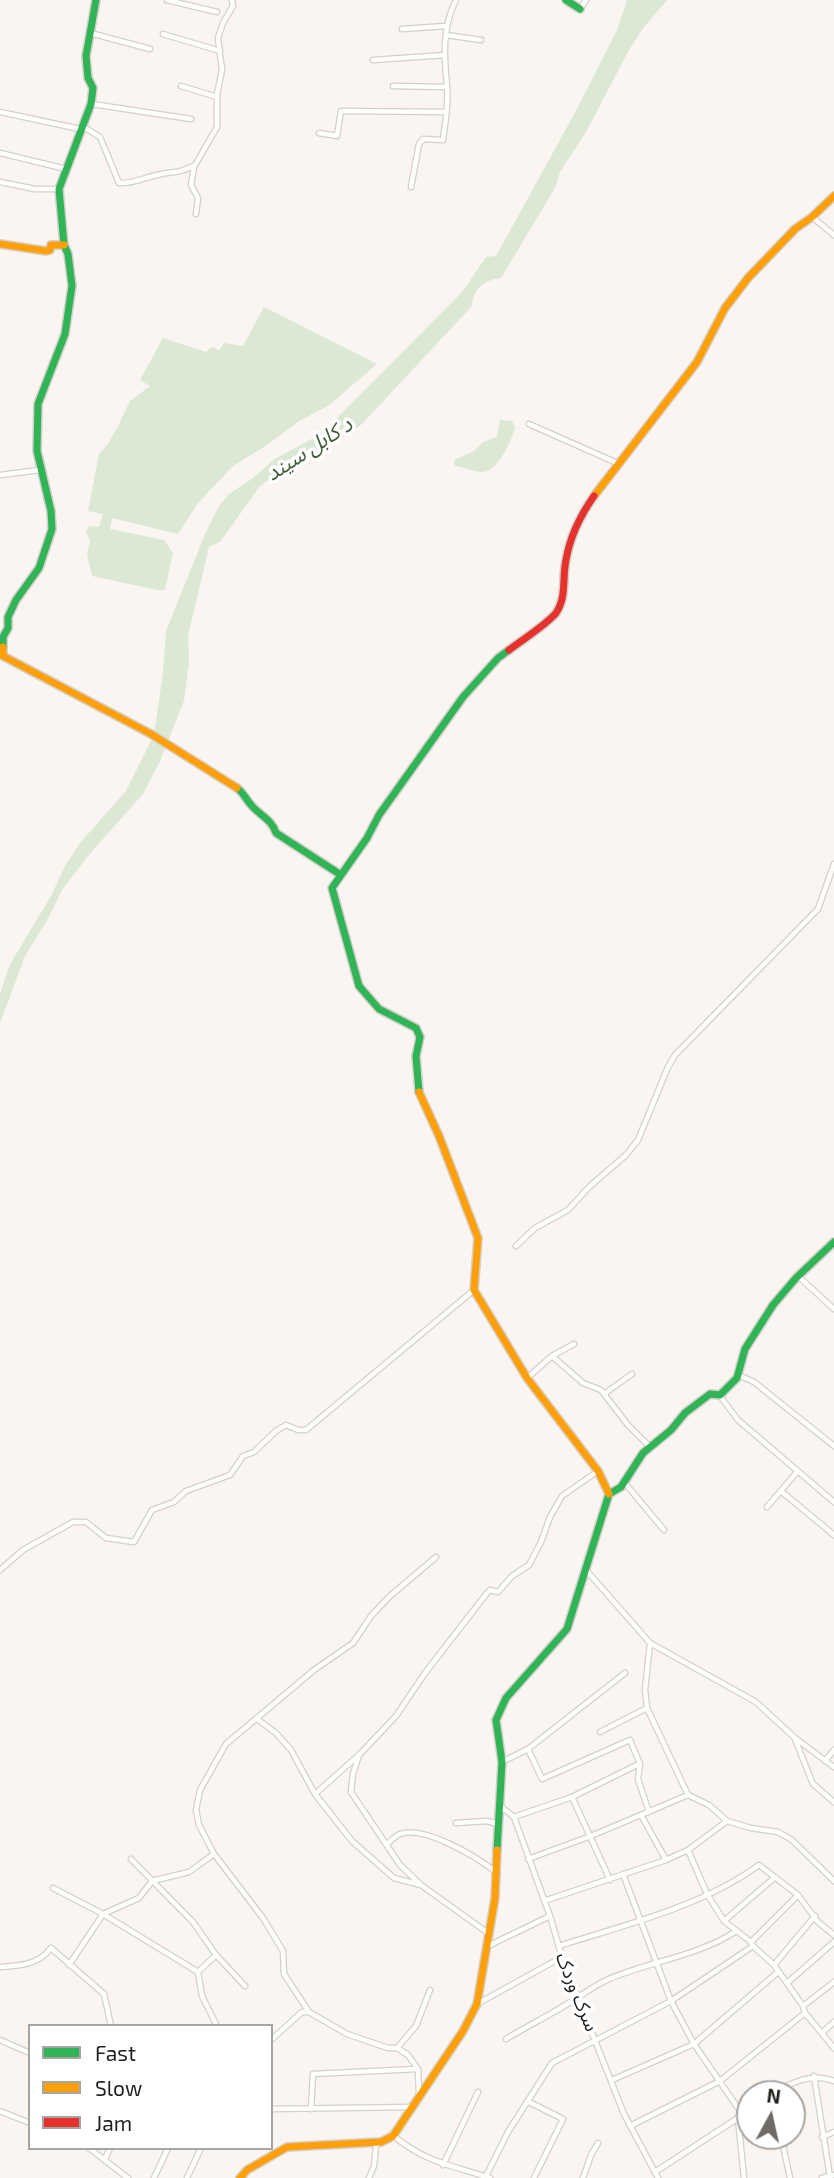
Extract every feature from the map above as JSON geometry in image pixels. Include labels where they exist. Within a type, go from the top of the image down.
[{"type":"street","points":[[96,0],[86,44],[86,63],[93,88],[91,103],[59,189],[64,245],[68,254],[72,286],[65,334],[38,404],[37,451],[51,510],[52,529],[39,568],[16,600],[8,617],[8,628],[3,637],[7,658],[168,743],[243,792],[251,806],[273,824],[276,833],[341,875]]},
{"type":"street","points":[[167,0],[217,12]]},
{"type":"street","points":[[196,214],[198,198],[191,185],[195,165],[217,127],[217,97],[222,71],[218,38],[233,5],[232,0]]},
{"type":"street","points":[[411,187],[419,144],[423,139],[443,141],[447,87],[446,26],[456,0]]},
{"type":"street","points":[[566,0],[580,9],[586,0]]},
{"type":"street","points":[[402,29],[446,26]]},
{"type":"street","points":[[90,33],[150,49]]},
{"type":"street","points":[[163,34],[220,51]]},
{"type":"street","points":[[446,35],[481,40]]},
{"type":"street","points":[[373,60],[445,55]]},
{"type":"street","points":[[181,86],[217,97]]},
{"type":"street","points":[[393,86],[447,87]]},
{"type":"street","points":[[91,103],[191,119]]},
{"type":"street","points":[[319,133],[337,136],[341,111],[446,112]]},
{"type":"street","points":[[0,112],[81,127],[100,137],[119,183],[131,184],[161,174],[181,173],[195,165]]},
{"type":"street","points":[[0,153],[66,169]]},
{"type":"street","points":[[0,182],[35,189],[59,189]]},
{"type":"street","points":[[369,2178],[374,2166],[376,2146],[393,2136],[463,2031],[477,2004],[495,1898],[502,1762],[496,1720],[506,1698],[567,1629],[608,1494],[598,1471],[527,1378],[474,1290],[478,1238],[439,1136],[417,1088],[416,1056],[420,1037],[416,1028],[379,1009],[359,986],[332,893],[333,883],[463,696],[498,658],[555,614],[561,606],[568,550],[575,526],[617,464],[697,362],[725,308],[748,278],[795,229],[812,217],[834,195]]},
{"type":"street","points":[[812,217],[834,235]]},
{"type":"street","points":[[0,244],[46,251],[50,250],[51,245],[64,245]]},
{"type":"street","points":[[529,424],[617,464]]},
{"type":"street","points":[[0,475],[40,470]]},
{"type":"street","points":[[516,1246],[535,1228],[568,1210],[589,1187],[626,1155],[638,1140],[667,1067],[675,1055],[818,909],[834,864]]},
{"type":"street","points":[[720,1395],[734,1382],[745,1348],[761,1321],[797,1275],[834,1242]]},
{"type":"street","points":[[797,1275],[834,1310]]},
{"type":"street","points":[[0,1570],[23,1550],[73,1522],[86,1522],[106,1538],[134,1542],[152,1510],[174,1502],[186,1491],[230,1475],[243,1456],[254,1452],[286,1425],[306,1430],[474,1290]]},
{"type":"street","points":[[527,1378],[552,1356],[574,1344]]},
{"type":"street","points":[[552,1356],[583,1382],[601,1390],[628,1425],[651,1448]]},
{"type":"street","points":[[604,1394],[632,1374]]},
{"type":"street","points":[[738,1374],[754,1382],[834,1446]]},
{"type":"street","points":[[608,1494],[621,1487],[643,1453],[685,1413],[710,1394],[720,1395],[738,1420],[834,1502]]},
{"type":"street","points":[[315,1794],[360,1754],[396,1716],[425,1673],[487,1593],[490,1590],[498,1592],[512,1576],[528,1565],[562,1496],[598,1471]]},
{"type":"street","points":[[767,1507],[797,1472]]},
{"type":"street","points":[[624,1481],[664,1530]]},
{"type":"street","points":[[782,1492],[834,1535]]},
{"type":"street","points":[[419,2099],[418,2069],[408,2055],[397,2048],[388,2048],[347,2034],[309,2011],[284,1974],[283,1951],[263,1918],[214,1854],[199,1825],[196,1810],[200,1790],[226,1744],[314,1670],[353,1643],[371,1616],[390,1596],[436,1557]]},
{"type":"street","points":[[586,1570],[650,1643],[756,1702],[795,1738],[834,1767]]},
{"type":"street","points":[[650,1643],[645,1689],[647,1709],[688,1795],[709,1805],[727,1821],[778,1832],[792,1840],[834,1881]]},
{"type":"street","points":[[502,1762],[528,1749],[625,1673]]},
{"type":"street","points":[[600,1732],[647,1709]]},
{"type":"street","points":[[257,1719],[276,1733],[291,1750],[315,1794],[352,1841],[394,1878],[421,1885]]},
{"type":"street","points":[[795,1738],[813,1784],[834,1802]]},
{"type":"street","points":[[528,1749],[542,1779],[630,1740],[640,1764],[638,1779],[649,1812]]},
{"type":"street","points":[[825,1761],[834,1750]]},
{"type":"street","points":[[360,1754],[353,1774],[351,1792],[400,1865],[421,1885],[489,1934]]},
{"type":"street","points":[[500,1806],[514,1817],[572,1797],[640,1764]]},
{"type":"street","points":[[528,1859],[688,1795]]},
{"type":"street","points":[[572,1797],[610,1880]]},
{"type":"street","points":[[641,1815],[666,1860]]},
{"type":"street","name":"سرک وردک","points":[[514,1817],[562,1957],[630,2126],[658,2178]]},
{"type":"street","points":[[456,1823],[487,1821],[499,1824]]},
{"type":"street","points":[[544,1901],[666,1860],[688,1850],[727,1821]]},
{"type":"street","points":[[387,1844],[397,1835],[404,1833],[447,1842],[477,1857],[496,1872]]},
{"type":"street","points":[[688,1850],[707,1894],[724,1921],[774,1965],[803,2006],[805,2013],[834,2048]]},
{"type":"street","points":[[69,1965],[103,1914],[139,1898],[152,1881],[189,1872],[214,1854]]},
{"type":"street","points":[[131,1859],[193,1922],[216,1955],[245,1986]]},
{"type":"street","points":[[559,1946],[640,1920],[707,1894],[759,1865],[798,1895],[818,1922],[834,1935]]},
{"type":"street","points":[[623,1874],[671,2001],[694,2044],[736,2105]]},
{"type":"street","points":[[724,1921],[774,1878]]},
{"type":"street","points":[[53,1888],[103,1914],[198,1972],[202,1996],[216,2024]]},
{"type":"street","points":[[393,2136],[408,2149],[443,2165],[488,2177],[527,2101],[552,2063],[671,2001],[752,1944],[798,1895]]},
{"type":"street","points":[[486,1947],[550,1916]]},
{"type":"street","points":[[774,1965],[816,1916]]},
{"type":"street","points":[[506,2039],[592,1986],[721,1941],[736,1931]]},
{"type":"street","points":[[787,1983],[834,1942]]},
{"type":"street","points":[[0,1967],[21,1966],[46,1955],[51,1948],[104,1994],[111,2024]]},
{"type":"street","points":[[198,1972],[216,1955]]},
{"type":"street","points":[[477,2004],[562,1957]]},
{"type":"street","points":[[612,2080],[694,2044],[778,1972]]},
{"type":"street","points":[[803,2006],[834,1982]]},
{"type":"street","points":[[397,2048],[416,2026],[430,1990]]},
{"type":"street","points":[[273,2038],[302,2012],[309,2011]]},
{"type":"street","points":[[630,2126],[720,2081],[805,2013]]},
{"type":"street","points":[[822,2033],[834,2022]]},
{"type":"street","points":[[0,2040],[28,2052]]},
{"type":"street","points":[[311,2109],[313,2074],[418,2069]]},
{"type":"street","points":[[814,2076],[822,2137],[832,2176],[822,2178]]},
{"type":"street","points":[[800,2080],[814,2076],[834,2081]]},
{"type":"street","points":[[443,2165],[478,2092]]},
{"type":"street","points":[[527,2101],[563,2119],[534,2178]]},
{"type":"street","points":[[273,2109],[413,2107]]},
{"type":"street","points":[[0,2111],[28,2122]]},
{"type":"street","points":[[654,2172],[736,2119]]},
{"type":"street","points":[[822,2137],[834,2132]]},
{"type":"street","points":[[240,2178],[247,2170],[287,2147],[381,2142]]},
{"type":"street","points":[[583,2178],[590,2155],[598,2143]]},
{"type":"street","points":[[92,2150],[125,2177]]},
{"type":"street","points":[[105,2159],[109,2150]]},
{"type":"street","points":[[154,2178],[166,2150]]},
{"type":"street","points":[[187,2178],[200,2150]]},
{"type":"street","points":[[741,2150],[744,2178]]},
{"type":"street","points":[[784,2150],[790,2178]]},
{"type":"water","name":"د کابل سيند","points":[[627,0],[667,0],[629,50],[586,132],[560,172],[555,188],[501,278],[480,286],[472,306],[362,424],[337,442],[290,464],[260,486],[220,542],[209,547],[188,636],[189,662],[184,701],[160,761],[143,794],[62,890],[25,956],[0,1023],[0,994],[10,964],[80,843],[126,791],[154,735],[166,631],[219,506],[229,494],[273,460],[330,429],[338,417],[463,291],[486,257],[496,256],[577,109],[617,30]]},
{"type":"water","points":[[264,307],[377,364],[328,406],[299,421],[233,466],[198,503],[178,534],[112,518],[110,529],[164,540],[173,553],[165,590],[92,576],[87,555],[90,541],[86,531],[89,526],[99,527],[103,514],[88,511],[99,454],[117,428],[130,401],[150,386],[140,380],[163,338],[206,352],[212,347],[219,350],[224,343],[243,346]]},
{"type":"water","points":[[500,420],[512,421],[515,427],[508,447],[494,467],[483,472],[455,466],[454,460],[474,451],[483,442],[497,437]]},
{"type":"traffic: fast","points":[[3,647],[8,617],[16,600],[39,568],[52,529],[51,511],[37,451],[38,404],[65,334],[72,286],[68,254],[64,245],[59,189],[91,104],[93,88],[88,78],[86,56],[96,0]]},
{"type":"traffic: fast","points":[[566,0],[580,9]]},
{"type":"traffic: fast","points":[[419,1092],[416,1056],[420,1037],[416,1028],[379,1009],[359,986],[332,888],[367,838],[379,815],[463,697],[498,658],[509,650]]},
{"type":"traffic: fast","points":[[237,788],[269,821],[276,833],[341,875]]},
{"type":"traffic: fast","points":[[497,1850],[502,1762],[496,1720],[506,1698],[567,1629],[609,1494],[621,1487],[643,1453],[671,1430],[685,1413],[710,1394],[720,1395],[737,1378],[745,1349],[773,1305],[796,1278],[834,1242]]},
{"type":"traffic: slow","points":[[594,496],[697,362],[725,308],[748,278],[795,229],[834,196]]},
{"type":"traffic: slow","points":[[0,244],[46,251],[50,250],[51,245],[64,245]]},
{"type":"traffic: slow","points":[[3,647],[3,656],[151,734],[237,788]]},
{"type":"traffic: slow","points":[[419,1092],[478,1238],[474,1290],[527,1378],[598,1471],[609,1494]]},
{"type":"traffic: slow","points":[[240,2178],[247,2170],[287,2147],[381,2142],[393,2136],[463,2031],[477,2004],[495,1898],[497,1850]]},
{"type":"traffic: jam","points":[[509,650],[556,613],[563,594],[570,543],[594,496]]}]
